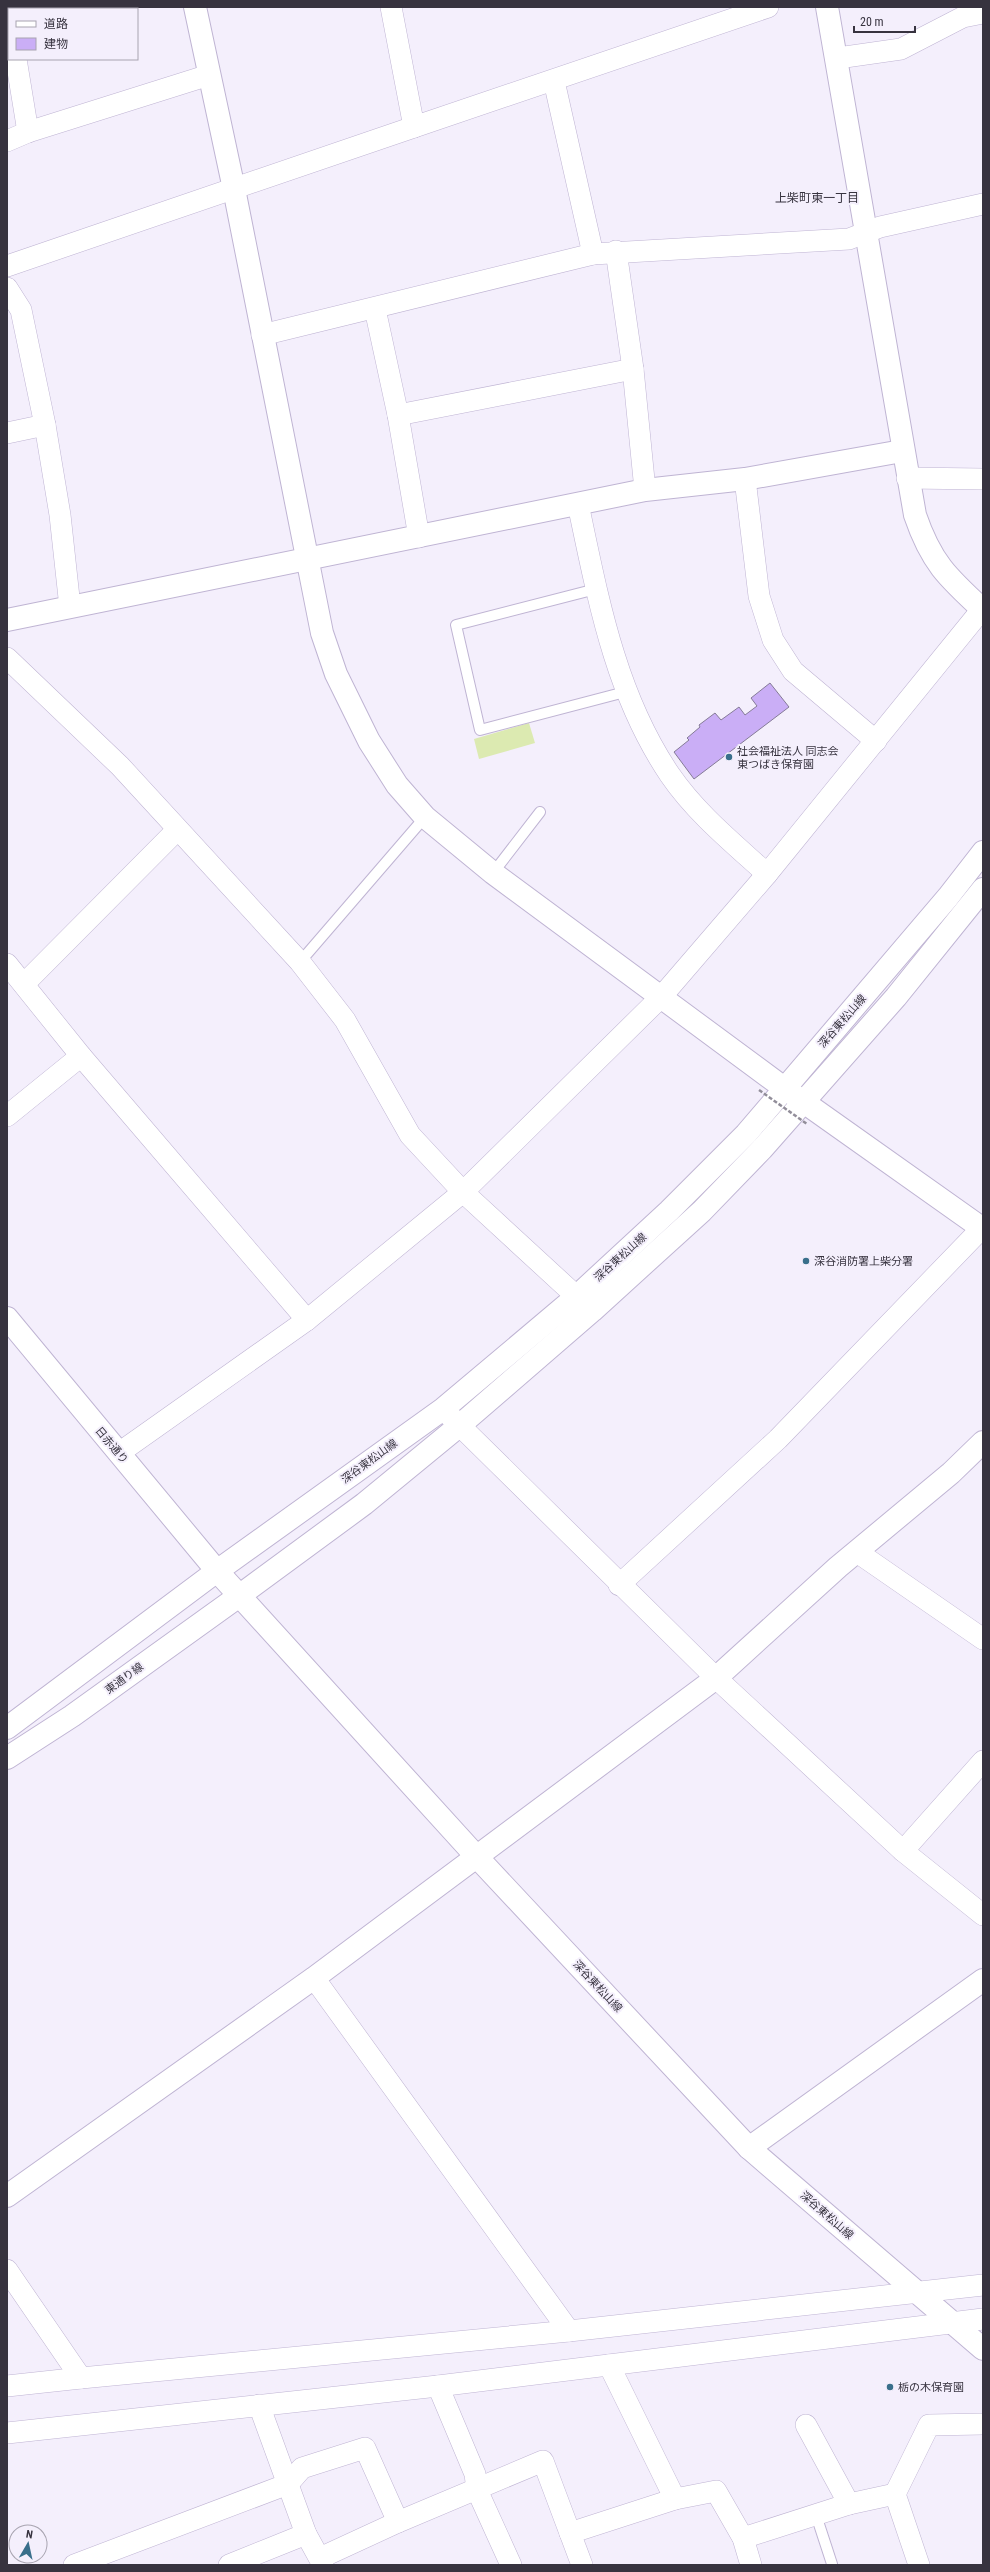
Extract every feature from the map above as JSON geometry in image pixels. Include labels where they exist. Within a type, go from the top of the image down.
[{"type":"street","points":[[195,7],[234,190],[322,633],[336,674],[368,741],[397,785],[425,817],[493,872],[784,1088],[983,1228],[778,1439],[619,1585]]},
{"type":"street","points":[[391,7],[414,127]]},
{"type":"street","points":[[7,266],[768,7]]},
{"type":"street","points":[[119,1453],[306,1320],[463,1192],[662,996],[767,874],[983,609],[942,571],[926,546],[914,515],[902,451],[838,58],[828,7]]},
{"type":"street","points":[[838,58],[901,49],[963,17],[983,13]]},
{"type":"street","points":[[16,60],[28,132]]},
{"type":"street","points":[[7,141],[28,132],[210,75]]},
{"type":"street","points":[[554,81],[593,254]]},
{"type":"street","points":[[262,335],[375,309],[593,254],[616,251],[849,239],[880,227],[983,204]]},
{"type":"street","points":[[616,251],[633,369],[645,490]]},
{"type":"street","points":[[7,288],[21,310],[46,425],[60,515],[70,607]]},
{"type":"street","points":[[375,309],[398,416],[420,537]]},
{"type":"street","points":[[398,416],[633,369]]},
{"type":"street","points":[[7,433],[46,425]]},
{"type":"street","points":[[7,620],[645,490],[745,479],[902,451]]},
{"type":"street","points":[[907,478],[983,479]]},
{"type":"street","points":[[745,479],[759,596],[773,640],[793,671],[876,741]]},
{"type":"street","points":[[578,504],[596,589],[625,692],[643,730],[670,775],[713,825],[767,874]]},
{"type":"street","points":[[7,658],[120,766],[177,830],[300,962],[345,1020],[410,1135],[463,1192],[592,1312]]},
{"type":"street","points":[[24,984],[177,830]]},
{"type":"street","name":"深谷東松山線","points":[[983,852],[948,897],[746,1134],[669,1211],[576,1297],[443,1409],[217,1571],[476,1856],[749,2148],[983,2349]]},
{"type":"street","name":"深谷東松山線","points":[[239,1596],[364,1504],[459,1426],[592,1312],[702,1211],[804,1102],[896,997],[983,889]]},
{"type":"street","points":[[7,964],[81,1056],[306,1320]]},
{"type":"street","points":[[7,1116],[81,1056]]},
{"type":"street","name":"日赤通り","points":[[7,1318],[217,1571]]},
{"type":"street","points":[[443,1409],[619,1585],[716,1678],[902,1851],[983,1915]]},
{"type":"street","points":[[7,2196],[314,1978],[716,1678],[857,1552],[951,1473],[983,1442]]},
{"type":"street","points":[[857,1552],[983,1639]]},
{"type":"street","points":[[7,1728],[217,1571]]},
{"type":"street","name":"東通り線","points":[[7,1758],[72,1716],[239,1596]]},
{"type":"street","points":[[902,1851],[983,1761]]},
{"type":"street","points":[[314,1978],[570,2331]]},
{"type":"street","points":[[749,2148],[983,1980]]},
{"type":"street","points":[[7,2270],[81,2378]]},
{"type":"street","points":[[7,2386],[570,2331],[983,2285]]},
{"type":"street","points":[[7,2433],[438,2386],[953,2322],[983,2320]]},
{"type":"street","points":[[609,2365],[675,2499]]},
{"type":"street","points":[[438,2386],[476,2474],[477,2490],[511,2565]]},
{"type":"street","points":[[259,2405],[306,2534],[322,2562],[398,2522],[543,2461],[582,2565]]},
{"type":"street","points":[[919,2565],[895,2494],[929,2425],[983,2424]]},
{"type":"street","points":[[806,2425],[849,2504]]},
{"type":"street","points":[[74,2565],[288,2484],[302,2468],[365,2448],[398,2522]]},
{"type":"street","points":[[570,2533],[675,2499],[716,2491],[743,2538],[748,2564]]},
{"type":"street","points":[[743,2538],[849,2504],[895,2494]]},
{"type":"street","points":[[229,2565],[306,2534]]},
{"type":"lane","points":[[596,589],[456,625],[480,730],[625,692]]},
{"type":"lane","points":[[493,872],[540,812]]},
{"type":"lane","points":[[300,962],[425,817]]},
{"type":"lane","points":[[816,2515],[832,2564]]},
{"type":"path","points":[[759,1090],[807,1124]]},
{"type":"green space","points":[[529,723],[535,743],[479,759],[474,739]]},
{"type":"building","points":[[770,683],[789,707],[694,779],[674,752],[689,740],[687,738],[700,727],[699,725],[715,713],[721,720],[739,707],[745,715],[757,706],[751,698]]},
{"type":"place","name":"社会福祉法人 同志会 東つばき保育園","points":[[729,757]]},
{"type":"place","name":"深谷消防署上柴分署","points":[[806,1261]]},
{"type":"place","name":"栃の木保育園","points":[[890,2387]]},
{"type":"district","name":"上柴町東一丁目","points":[[817,198]]}]
